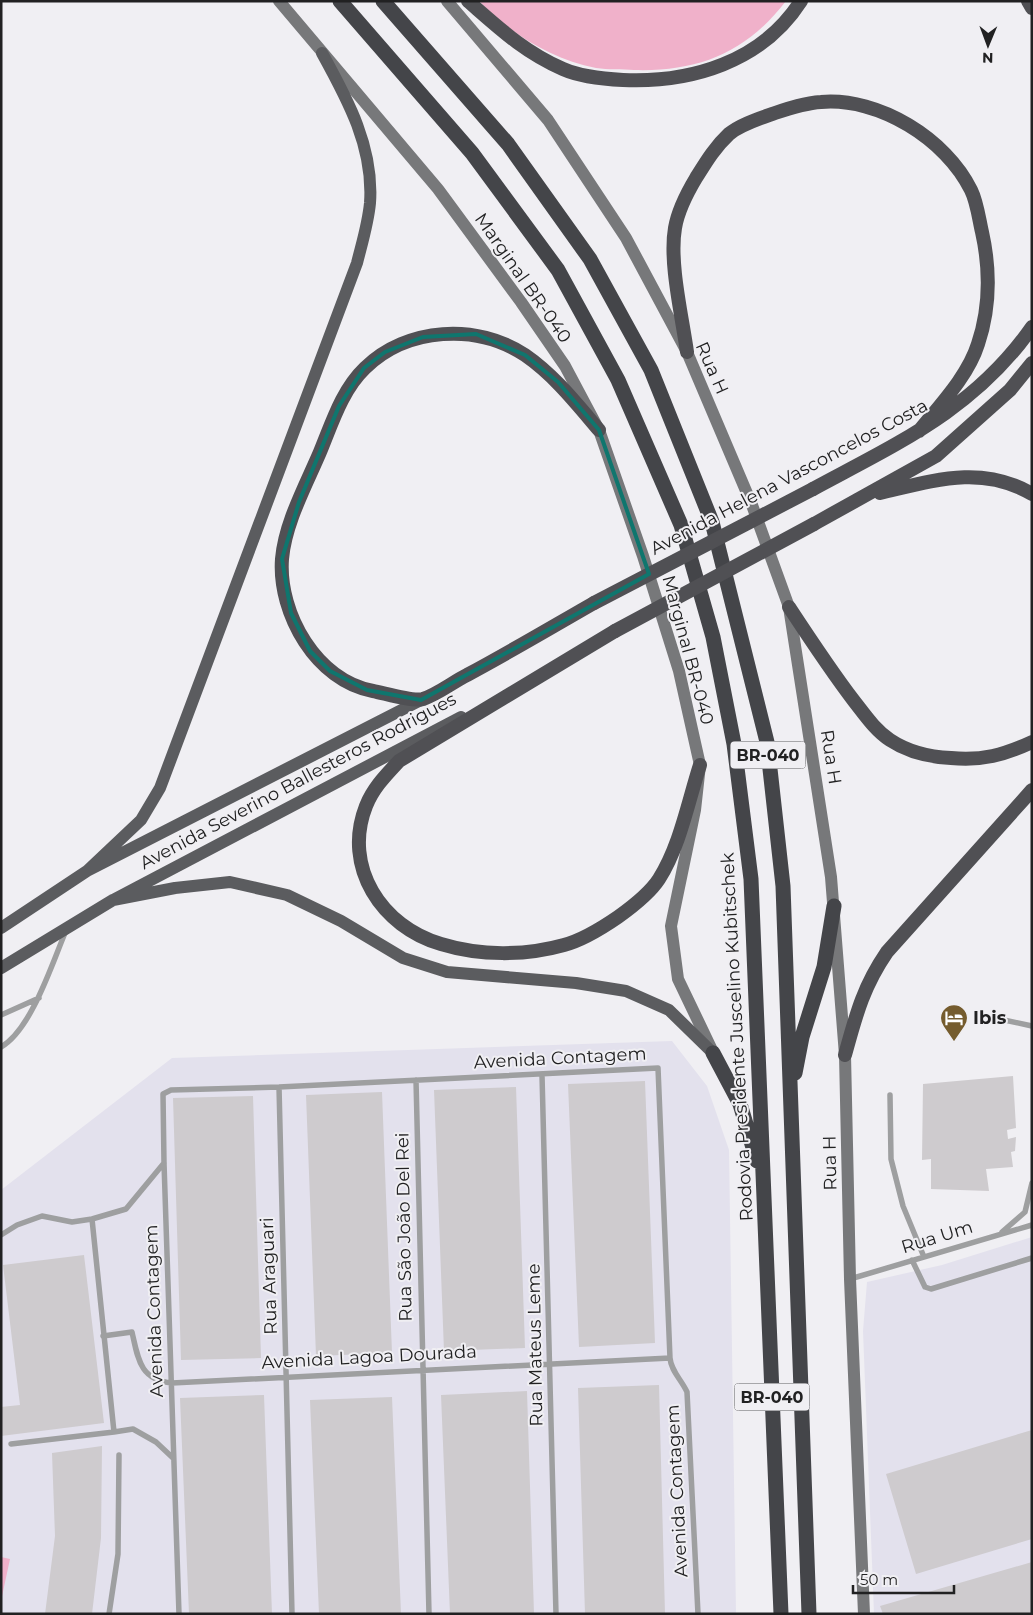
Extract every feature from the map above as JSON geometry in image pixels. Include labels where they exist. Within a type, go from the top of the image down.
[{"type":"highway","name":"Rodovia Presidente Juscelino Kubitschek","points":[[340,1],[472,153],[558,270],[618,380],[681,525],[713,637],[734,744],[751,878],[781,1614]]},
{"type":"highway","name":"BR-040","points":[[383,1],[508,144],[590,259],[651,370],[712,522],[767,742],[783,886],[809,1614]]},
{"type":"highway","points":[[468,1],[520,47],[565,70],[603,79],[646,81],[685,77],[712,71],[738,59],[767,39],[793,14],[801,1]]},
{"type":"highway","points":[[1028,1],[1032,8]]},
{"type":"highway","points":[[687,352],[674,259],[675,228],[686,195],[711,154],[731,133],[762,118],[796,106],[822,102],[852,104],[890,116],[918,130],[942,150],[963,175],[973,193],[986,251],[988,282],[978,345],[963,374],[920,431]]},
{"type":"highway","name":"Avenida Helena Vasconcelos Costa","points":[[594,603],[920,431],[988,380],[1015,352],[1032,327]]},
{"type":"highway","points":[[421,700],[367,690],[349,683],[330,671],[310,651],[291,613],[283,583],[282,559],[299,502],[339,406],[351,386],[364,368],[385,352],[403,343],[423,337],[450,333],[476,334],[525,355],[558,382],[598,430]]},
{"type":"highway","points":[[863,497],[936,456],[1010,390],[1032,363]]},
{"type":"highway","points":[[863,497],[949,477],[984,477],[1032,494]]},
{"type":"highway","name":"Avenida Severino Ballesteros Rodrigues","points":[[545,672],[615,631],[863,497]]},
{"type":"highway","name":"Avenida Severino Ballesteros Rodrigues","points":[[421,700],[594,603]]},
{"type":"highway","points":[[789,607],[873,727],[889,740],[908,750],[937,757],[962,759],[986,759],[1007,754],[1032,742]]},
{"type":"highway","points":[[545,672],[399,761],[380,781],[366,806],[359,833],[362,874],[374,896],[389,916],[414,932],[440,944],[470,951],[533,952],[566,945],[601,929],[629,909],[659,880],[675,844],[700,765]]},
{"type":"highway","points":[[845,1055],[860,1000],[875,969],[887,952],[1032,790]]},
{"type":"highway","points":[[790,1099],[802,1037],[824,967],[834,906]]},
{"type":"highway","points":[[713,1053],[740,1104],[763,1181]]},
{"type":"main road","name":"Marginal BR-040","points":[[279,1],[438,189],[521,302],[565,366],[598,430],[643,556],[679,671],[700,765],[694,810],[671,926],[678,980],[713,1053]]},
{"type":"main road","name":"Rua H","points":[[447,1],[548,120],[626,238],[687,352],[752,505],[789,607],[830,868],[834,906],[845,1055],[850,1279],[864,1614]]},
{"type":"main road","points":[[87,871],[141,820],[160,788],[357,263],[368,223],[370,201],[365,146],[352,109],[322,53]]},
{"type":"main road","name":"Avenida Severino Ballesteros Rodrigues","points":[[1,968],[113,900],[545,672]]},
{"type":"main road","name":"Avenida Severino Ballesteros Rodrigues","points":[[1,928],[87,871],[421,700]]},
{"type":"main road","points":[[113,900],[175,888],[230,882],[287,895],[341,921],[403,958],[447,972],[576,984],[626,991],[670,1010],[713,1053]]},
{"type":"lane","points":[[1,1047],[8,1043],[17,1032],[39,998],[67,928]]},
{"type":"lane","points":[[1,1015],[39,998]]},
{"type":"lane","points":[[995,1018],[1032,1026]]},
{"type":"lane","name":"Avenida Contagem","points":[[179,1614],[162,1099],[167,1091],[278,1088],[658,1068],[670,1368],[681,1379],[687,1392],[698,1614]]},
{"type":"lane","name":"Rua Mateus Leme","points":[[542,1075],[556,1614]]},
{"type":"lane","name":"Rua São João Del Rei","points":[[416,1080],[429,1614]]},
{"type":"lane","name":"Rua Araguari","points":[[278,1088],[292,1614]]},
{"type":"lane","points":[[890,1095],[891,1159],[902,1206],[924,1256]]},
{"type":"lane","name":"Avenida Contagem","points":[[1,1235],[17,1225],[42,1216],[72,1222],[92,1219],[126,1209],[164,1163]]},
{"type":"lane","points":[[1001,1234],[1025,1212],[1032,1183]]},
{"type":"lane","points":[[92,1219],[114,1432]]},
{"type":"lane","name":"Rua Um","points":[[850,1279],[1032,1225]]},
{"type":"lane","points":[[912,1260],[925,1287],[931,1289],[1032,1258]]},
{"type":"lane","name":"Avenida Lagoa Dourada","points":[[103,1336],[132,1332],[139,1365],[159,1382],[172,1383],[670,1358]]},
{"type":"lane","points":[[11,1444],[133,1429],[156,1442],[173,1458]]},
{"type":"lane","points":[[108,1614],[118,1554],[119,1455]]},
{"type":"highlighted area","points":[[476,334],[525,355],[558,382],[599,430],[649,574],[421,700],[367,690],[330,671],[310,651],[291,613],[282,559],[299,502],[339,406],[364,368],[385,352],[423,337]]},
{"type":"shaded area","points":[[479,1],[786,1],[771,19],[754,34],[719,56],[700,63],[679,67],[657,70],[634,70],[596,68],[579,64],[548,52],[504,24]]},
{"type":"shaded area","points":[[672,1041],[707,1086],[729,1150],[736,1614],[1,1614],[1,1190],[172,1058]]},
{"type":"shaded area","points":[[1032,1237],[1032,1614],[874,1614],[863,1331],[867,1282],[942,1265]]},
{"type":"shaded area","points":[[1,1557],[10,1559],[1,1601]]},
{"type":"building","points":[[1013,1076],[1016,1128],[1007,1130],[1008,1139],[1016,1137],[1015,1151],[1011,1152],[1013,1167],[986,1169],[989,1191],[931,1189],[931,1159],[922,1160],[923,1084]]},
{"type":"building","points":[[645,1081],[655,1343],[579,1347],[568,1084]]},
{"type":"building","points":[[516,1087],[525,1348],[444,1351],[434,1090]]},
{"type":"building","points":[[382,1092],[392,1353],[316,1356],[306,1095]]},
{"type":"building","points":[[253,1096],[261,1358],[181,1360],[173,1098]]},
{"type":"building","points":[[84,1255],[104,1423],[1,1436],[1,1407],[20,1405],[3,1265]]},
{"type":"building","points":[[659,1385],[665,1614],[585,1614],[578,1388]]},
{"type":"building","points":[[527,1391],[534,1614],[450,1614],[441,1395]]},
{"type":"building","points":[[264,1395],[272,1614],[189,1614],[180,1398]]},
{"type":"building","points":[[392,1397],[401,1614],[319,1614],[310,1400]]},
{"type":"building","points":[[1032,1430],[1032,1539],[916,1574],[886,1474]]},
{"type":"building","points":[[102,1446],[101,1538],[92,1614],[45,1614],[55,1536],[52,1453]]},
{"type":"building","points":[[1032,1562],[1032,1612],[1026,1614],[883,1614],[880,1606]]},
{"type":"place","name":"Ibis","points":[[954,1042]]}]
